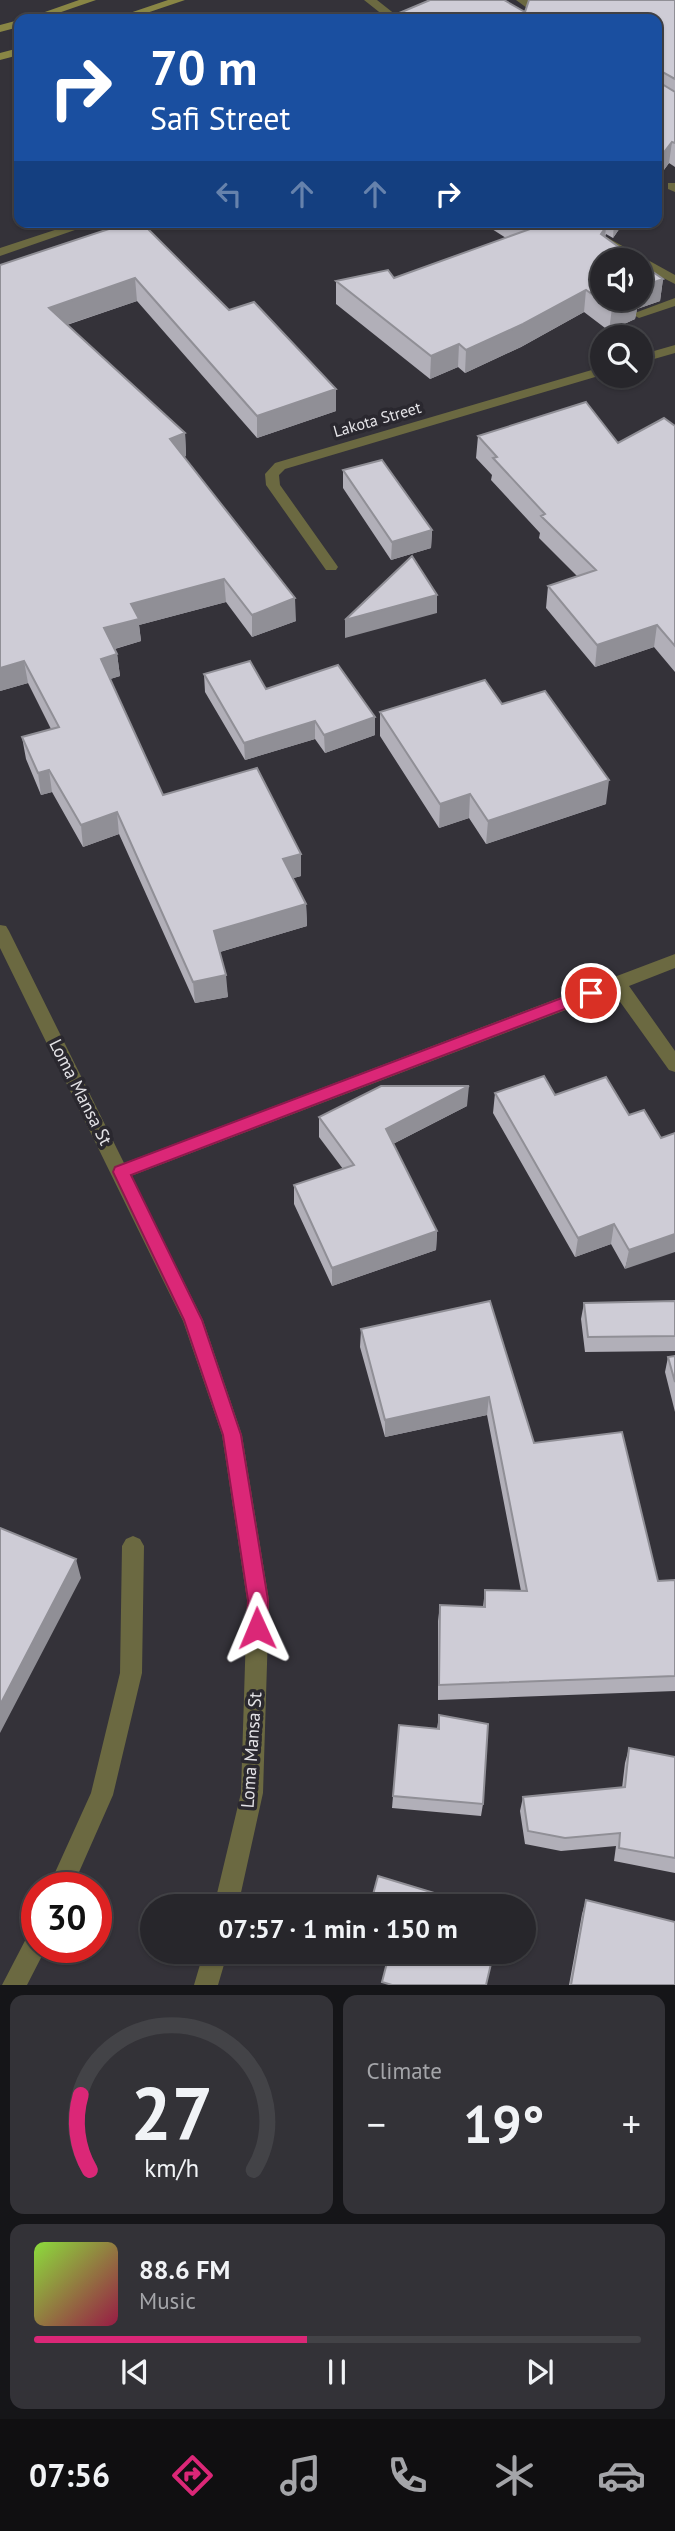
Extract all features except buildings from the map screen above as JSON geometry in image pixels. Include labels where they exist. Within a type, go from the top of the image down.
[{"type":"main road","points":[[47,14],[90,0]]},
{"type":"main road","points":[[129,14],[154,3],[179,0]]},
{"type":"street","points":[[370,0],[388,14]]},
{"type":"street","points":[[522,0],[542,14]]},
{"type":"street","points":[[0,252],[74,228]]},
{"type":"street","points":[[580,228],[616,248]]},
{"type":"street","points":[[653,268],[675,280]]},
{"type":"street","points":[[639,314],[675,302]]},
{"type":"street","points":[[653,355],[675,349]]},
{"type":"street","name":"Lakota Street","points":[[331,567],[273,485],[271,474],[280,466],[590,375]]},
{"type":"street","name":"Loma Mansa St","points":[[0,932],[193,1320],[232,1435],[258,1600],[252,1793],[229,1894]]},
{"type":"street","points":[[121,1172],[675,961]]},
{"type":"street","points":[[617,983],[675,1065]]},
{"type":"street","points":[[68,1872],[102,1795],[131,1673],[133,1546]]},
{"type":"street","points":[[14,1985],[26,1963]]},
{"type":"street","points":[[206,1985],[212,1964]]},
{"type":"route","points":[[257,1628],[258,1600],[232,1435],[193,1320],[121,1172],[591,993]]}]
